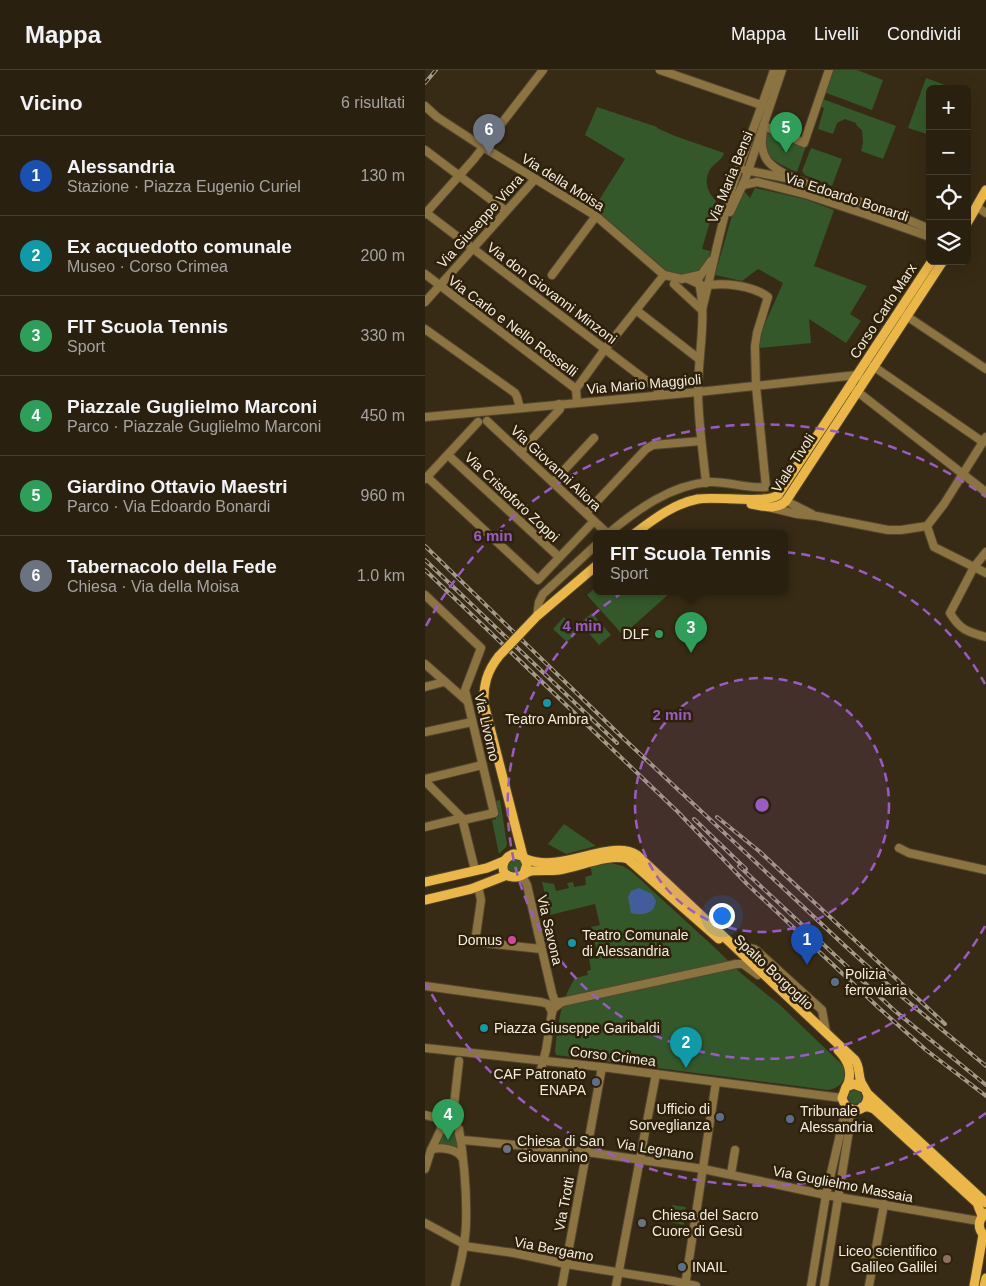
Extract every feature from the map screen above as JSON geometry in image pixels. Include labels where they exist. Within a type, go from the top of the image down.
[{"type":"main road","points":[[969,220],[986,190]]},
{"type":"main road","points":[[971,209],[977,205]]},
{"type":"main road","name":"Corso Carlo Marx","points":[[861,377],[873,366],[930,265]]},
{"type":"main road","name":"Corso Carlo Marx","points":[[861,377],[903,314],[940,265]]},
{"type":"main road","name":"Viale Tivoli","points":[[770,503],[780,493],[861,377]]},
{"type":"main road","name":"Viale Tivoli","points":[[639,530],[654,518],[678,505],[708,498],[780,505],[786,501],[853,389]]},
{"type":"main road","points":[[425,900],[478,886],[507,875],[512,877],[522,875],[527,866],[484,704],[484,689],[492,665],[499,656],[537,616],[593,568]]},
{"type":"main road","points":[[506,792],[513,844],[513,850],[506,859],[504,870],[507,875]]},
{"type":"main road","name":"Spalto Borgoglio","points":[[524,858],[537,862],[552,863],[619,850],[634,852],[823,1025],[856,1062],[866,1090]]},
{"type":"main road","points":[[425,882],[491,867],[517,854],[524,858]]},
{"type":"main road","name":"Spalto Borgoglio","points":[[522,875],[563,869],[614,858],[628,859],[758,975],[845,1058],[850,1074],[847,1086]]},
{"type":"main road","points":[[974,1286],[984,1236],[979,1229],[983,1217],[977,1203],[878,1112],[869,1107],[850,1109],[843,1101],[843,1091],[847,1086],[858,1084],[866,1090],[986,1203]]},
{"type":"main road","points":[[860,1108],[867,1100],[866,1090]]},
{"type":"main road","points":[[985,1286],[986,1278]]},
{"type":"street","points":[[425,213],[483,147],[543,70]]},
{"type":"street","points":[[660,70],[766,106]]},
{"type":"street","name":"Via Maria Bensi","points":[[719,239],[744,183],[764,126],[766,106],[774,70]]},
{"type":"street","name":"Via Maria Bensi","points":[[719,239],[733,187],[782,70]]},
{"type":"street","points":[[764,126],[804,144],[829,70]]},
{"type":"street","name":"Via della Moisa","points":[[425,106],[437,117],[483,147],[596,216],[664,275]]},
{"type":"street","name":"Via Edoardo Bonardi","points":[[764,126],[762,146],[768,161],[774,167],[800,181],[926,228]]},
{"type":"street","points":[[425,150],[506,210]]},
{"type":"street","name":"Via Edoardo Bonardi","points":[[739,172],[749,170],[800,181]]},
{"type":"street","points":[[739,172],[744,183]]},
{"type":"street","name":"Via Giuseppe Viora","points":[[425,302],[535,179]]},
{"type":"street","name":"Via Edoardo Bonardi","points":[[744,183],[757,182],[805,194],[926,236]]},
{"type":"street","points":[[977,205],[986,213]]},
{"type":"street","name":"Via don Giovanni Minzoni","points":[[425,213],[660,391],[661,395]]},
{"type":"street","points":[[552,275],[596,216]]},
{"type":"street","points":[[702,310],[719,239]]},
{"type":"street","points":[[706,483],[697,392],[702,310],[700,278],[713,260]]},
{"type":"street","name":"Via Carlo e Nello Rosselli","points":[[425,274],[576,389],[577,403]]},
{"type":"street","points":[[576,389],[664,275],[672,278],[700,278],[707,274],[709,280]]},
{"type":"street","points":[[700,278],[703,286],[709,280]]},
{"type":"street","points":[[613,530],[633,514],[662,496],[682,488],[706,483],[731,483],[758,487],[765,487],[767,484],[756,386],[755,341],[768,297],[739,286],[720,284],[709,280]]},
{"type":"street","points":[[674,284],[702,310]]},
{"type":"street","points":[[636,310],[699,359]]},
{"type":"street","points":[[903,314],[986,369]]},
{"type":"street","points":[[425,329],[515,394],[520,408]]},
{"type":"street","points":[[770,503],[805,516],[816,516],[891,530],[927,526],[944,504],[984,439],[873,366]]},
{"type":"street","name":"Via Mario Maggioli","points":[[425,416],[861,377]]},
{"type":"street","points":[[853,389],[986,492]]},
{"type":"street","points":[[519,452],[560,409],[559,404]]},
{"type":"street","points":[[489,411],[489,417],[482,421],[426,478],[538,580],[594,521]]},
{"type":"street","name":"Via Giovanni Aliora","points":[[473,412],[475,419],[482,421],[519,452],[604,530]]},
{"type":"street","points":[[553,482],[594,438]]},
{"type":"street","points":[[586,514],[646,449],[653,446],[701,441]]},
{"type":"street","name":"Via Cristoforo Zoppi","points":[[448,455],[559,557]]},
{"type":"street","points":[[795,486],[791,498],[799,507]]},
{"type":"street","points":[[786,501],[816,516]]},
{"type":"street","points":[[927,526],[934,547],[986,573]]},
{"type":"street","points":[[537,616],[539,601],[543,594],[593,548]]},
{"type":"street","points":[[986,552],[974,567],[950,613],[956,623],[965,631],[986,637]]},
{"type":"street","name":"Via Livorno","points":[[425,595],[481,648],[465,690],[494,813],[462,819]]},
{"type":"street","points":[[425,664],[467,701]]},
{"type":"street","points":[[425,687],[444,682]]},
{"type":"street","points":[[425,732],[472,722]]},
{"type":"street","points":[[475,870],[462,819],[425,780],[482,765]]},
{"type":"street","points":[[425,827],[462,819]]},
{"type":"street","points":[[899,848],[909,853],[986,870]]},
{"type":"street","name":"Via Savona","points":[[522,875],[527,885],[552,994]]},
{"type":"street","points":[[478,886],[481,900],[475,942],[541,949]]},
{"type":"street","points":[[552,994],[555,1002],[562,1002],[737,963],[743,964],[758,975]]},
{"type":"street","points":[[425,986],[537,1001],[546,1003],[552,1012]]},
{"type":"street","points":[[456,990],[467,990],[469,987]]},
{"type":"street","points":[[537,1001],[548,1000],[552,994]]},
{"type":"street","points":[[541,1069],[552,1012],[562,1002]]},
{"type":"street","points":[[810,1024],[816,1027],[823,1025]]},
{"type":"street","name":"Corso Crimea","points":[[425,1048],[460,1056],[531,1059],[602,1067],[843,1101]]},
{"type":"street","points":[[546,1050],[548,1058],[555,1062]]},
{"type":"street","points":[[453,1114],[460,1056]]},
{"type":"street","name":"Via Trotti","points":[[562,1286],[602,1067]]},
{"type":"street","points":[[616,1286],[656,1074]]},
{"type":"street","points":[[685,1285],[716,1082]]},
{"type":"street","points":[[811,1286],[826,1195],[844,1116],[843,1101]]},
{"type":"street","points":[[824,1286],[851,1118],[860,1108]]},
{"type":"street","points":[[441,1127],[453,1114],[461,1110]]},
{"type":"street","points":[[425,1115],[444,1122],[431,1150],[425,1169]]},
{"type":"street","points":[[441,1127],[446,1124],[452,1124],[457,1128],[462,1157],[466,1226],[464,1246],[455,1286]]},
{"type":"street","name":"Via Legnano","points":[[459,1134],[463,1140],[587,1152],[703,1169]]},
{"type":"street","points":[[431,1150],[435,1148],[457,1152],[462,1157]]},
{"type":"street","points":[[731,1174],[735,1150]]},
{"type":"street","name":"Via Guglielmo Massaia","points":[[703,1169],[837,1197],[983,1217]]},
{"type":"street","points":[[869,1286],[884,1204]]},
{"type":"street","name":"Via Bergamo","points":[[425,1223],[464,1246],[514,1253],[619,1274],[696,1286]]},
{"type":"green space","points":[[832,70],[857,70],[883,80],[872,110],[824,92]]},
{"type":"green space","points":[[926,78],[945,85],[926,85],[926,134],[908,128]]},
{"type":"green space","points":[[820,98],[896,126],[883,159],[861,151],[863,143],[862,130],[856,123],[845,119],[837,123],[833,134],[818,129],[824,108],[818,106]]},
{"type":"green space","points":[[597,107],[657,127],[675,136],[724,153],[720,160],[711,168],[707,177],[708,190],[716,201],[702,249],[710,251],[709,258],[701,268],[689,273],[669,273],[600,213],[601,208],[596,205],[625,159],[585,135]]},
{"type":"green space","points":[[767,133],[806,146],[797,172],[783,166],[768,154],[765,141]]},
{"type":"green space","points":[[811,148],[842,159],[832,186],[805,175],[802,171]]},
{"type":"green space","points":[[755,188],[804,199],[834,210],[814,266],[867,286],[850,314],[861,321],[846,343],[809,319],[811,343],[759,348],[763,328],[783,283],[758,269],[742,281],[715,275],[731,219],[744,191],[750,198]]},
{"type":"green space","points":[[593,590],[593,595],[668,595],[623,635],[587,595]]},
{"type":"green space","points":[[592,613],[611,635],[599,645],[580,623]]},
{"type":"green space","points":[[564,617],[578,632],[567,642],[553,629]]},
{"type":"green space","points":[[500,800],[507,844],[499,854],[492,820],[499,816],[496,801]]},
{"type":"green space","points":[[564,824],[596,846],[566,854],[548,844]]},
{"type":"green space","points":[[515,858],[523,866],[515,874],[507,866]]},
{"type":"green space","points":[[611,863],[623,866],[631,871],[743,975],[780,1005],[842,1065],[845,1074],[843,1082],[828,1090],[556,1055],[557,1031],[566,996],[575,978],[588,975],[587,971],[591,970],[589,959],[598,956],[594,939],[589,939],[589,937],[593,936],[591,927],[600,925],[595,904],[550,915],[542,882],[554,884],[556,891],[569,888],[567,883],[573,882],[574,887],[586,885],[585,877],[592,875],[590,865]]},
{"type":"green space","points":[[852,1090],[858,1090],[862,1097],[858,1104],[852,1104],[848,1100],[848,1094]]},
{"type":"green space","points":[[448,1126],[455,1129],[459,1151],[435,1147],[442,1130]]},
{"type":"green space","points":[[672,1205],[686,1207],[684,1225],[669,1222]]},
{"type":"water","points":[[639,888],[652,894],[656,901],[653,909],[644,914],[631,913],[628,897],[631,891]]},
{"type":"railway","points":[[425,83],[436,70]]},
{"type":"railway","points":[[425,546],[623,738],[844,945],[895,991],[986,1066]]},
{"type":"railway","points":[[425,560],[617,743]]},
{"type":"railway","points":[[425,570],[678,812],[747,884],[879,1008],[926,1050],[986,1096]]},
{"type":"railway","points":[[717,817],[759,851],[945,1024]]},
{"type":"railway","points":[[694,819],[746,869]]},
{"type":"railway","points":[[739,866],[895,1011],[986,1085]]},
{"type":"place","name":"Giardino Ottavio Maestri","points":[[786,153]]},
{"type":"place","name":"Tabernacolo della Fede","points":[[489,155]]},
{"type":"place","name":"DLF","points":[[659,634]]},
{"type":"place","name":"FIT Scuola Tennis","points":[[691,653]]},
{"type":"place","name":"Teatro Ambra","points":[[547,703]]},
{"type":"place","name":"Domus","points":[[512,940]]},
{"type":"place","name":"Teatro Comunale di Alessandria","points":[[572,943]]},
{"type":"place","name":"Alessandria","points":[[807,965]]},
{"type":"place","name":"Polizia ferroviaria","points":[[835,982]]},
{"type":"place","name":"Piazza Giuseppe Garibaldi","points":[[484,1028]]},
{"type":"place","name":"Ex acquedotto comunale","points":[[686,1068]]},
{"type":"place","name":"CAF Patronato ENAPA","points":[[596,1082]]},
{"type":"place","name":"Ufficio di Sorveglianza","points":[[720,1117]]},
{"type":"place","name":"Tribunale Alessandria","points":[[790,1119]]},
{"type":"place","name":"Piazzale Guglielmo Marconi","points":[[448,1140]]},
{"type":"place","name":"Chiesa di San Giovannino","points":[[507,1149]]},
{"type":"place","name":"Chiesa del Sacro Cuore di Gesù","points":[[642,1223]]},
{"type":"place","name":"Liceo scientifico Galileo Galilei","points":[[947,1259]]},
{"type":"place","name":"INAIL","points":[[682,1267]]}]
